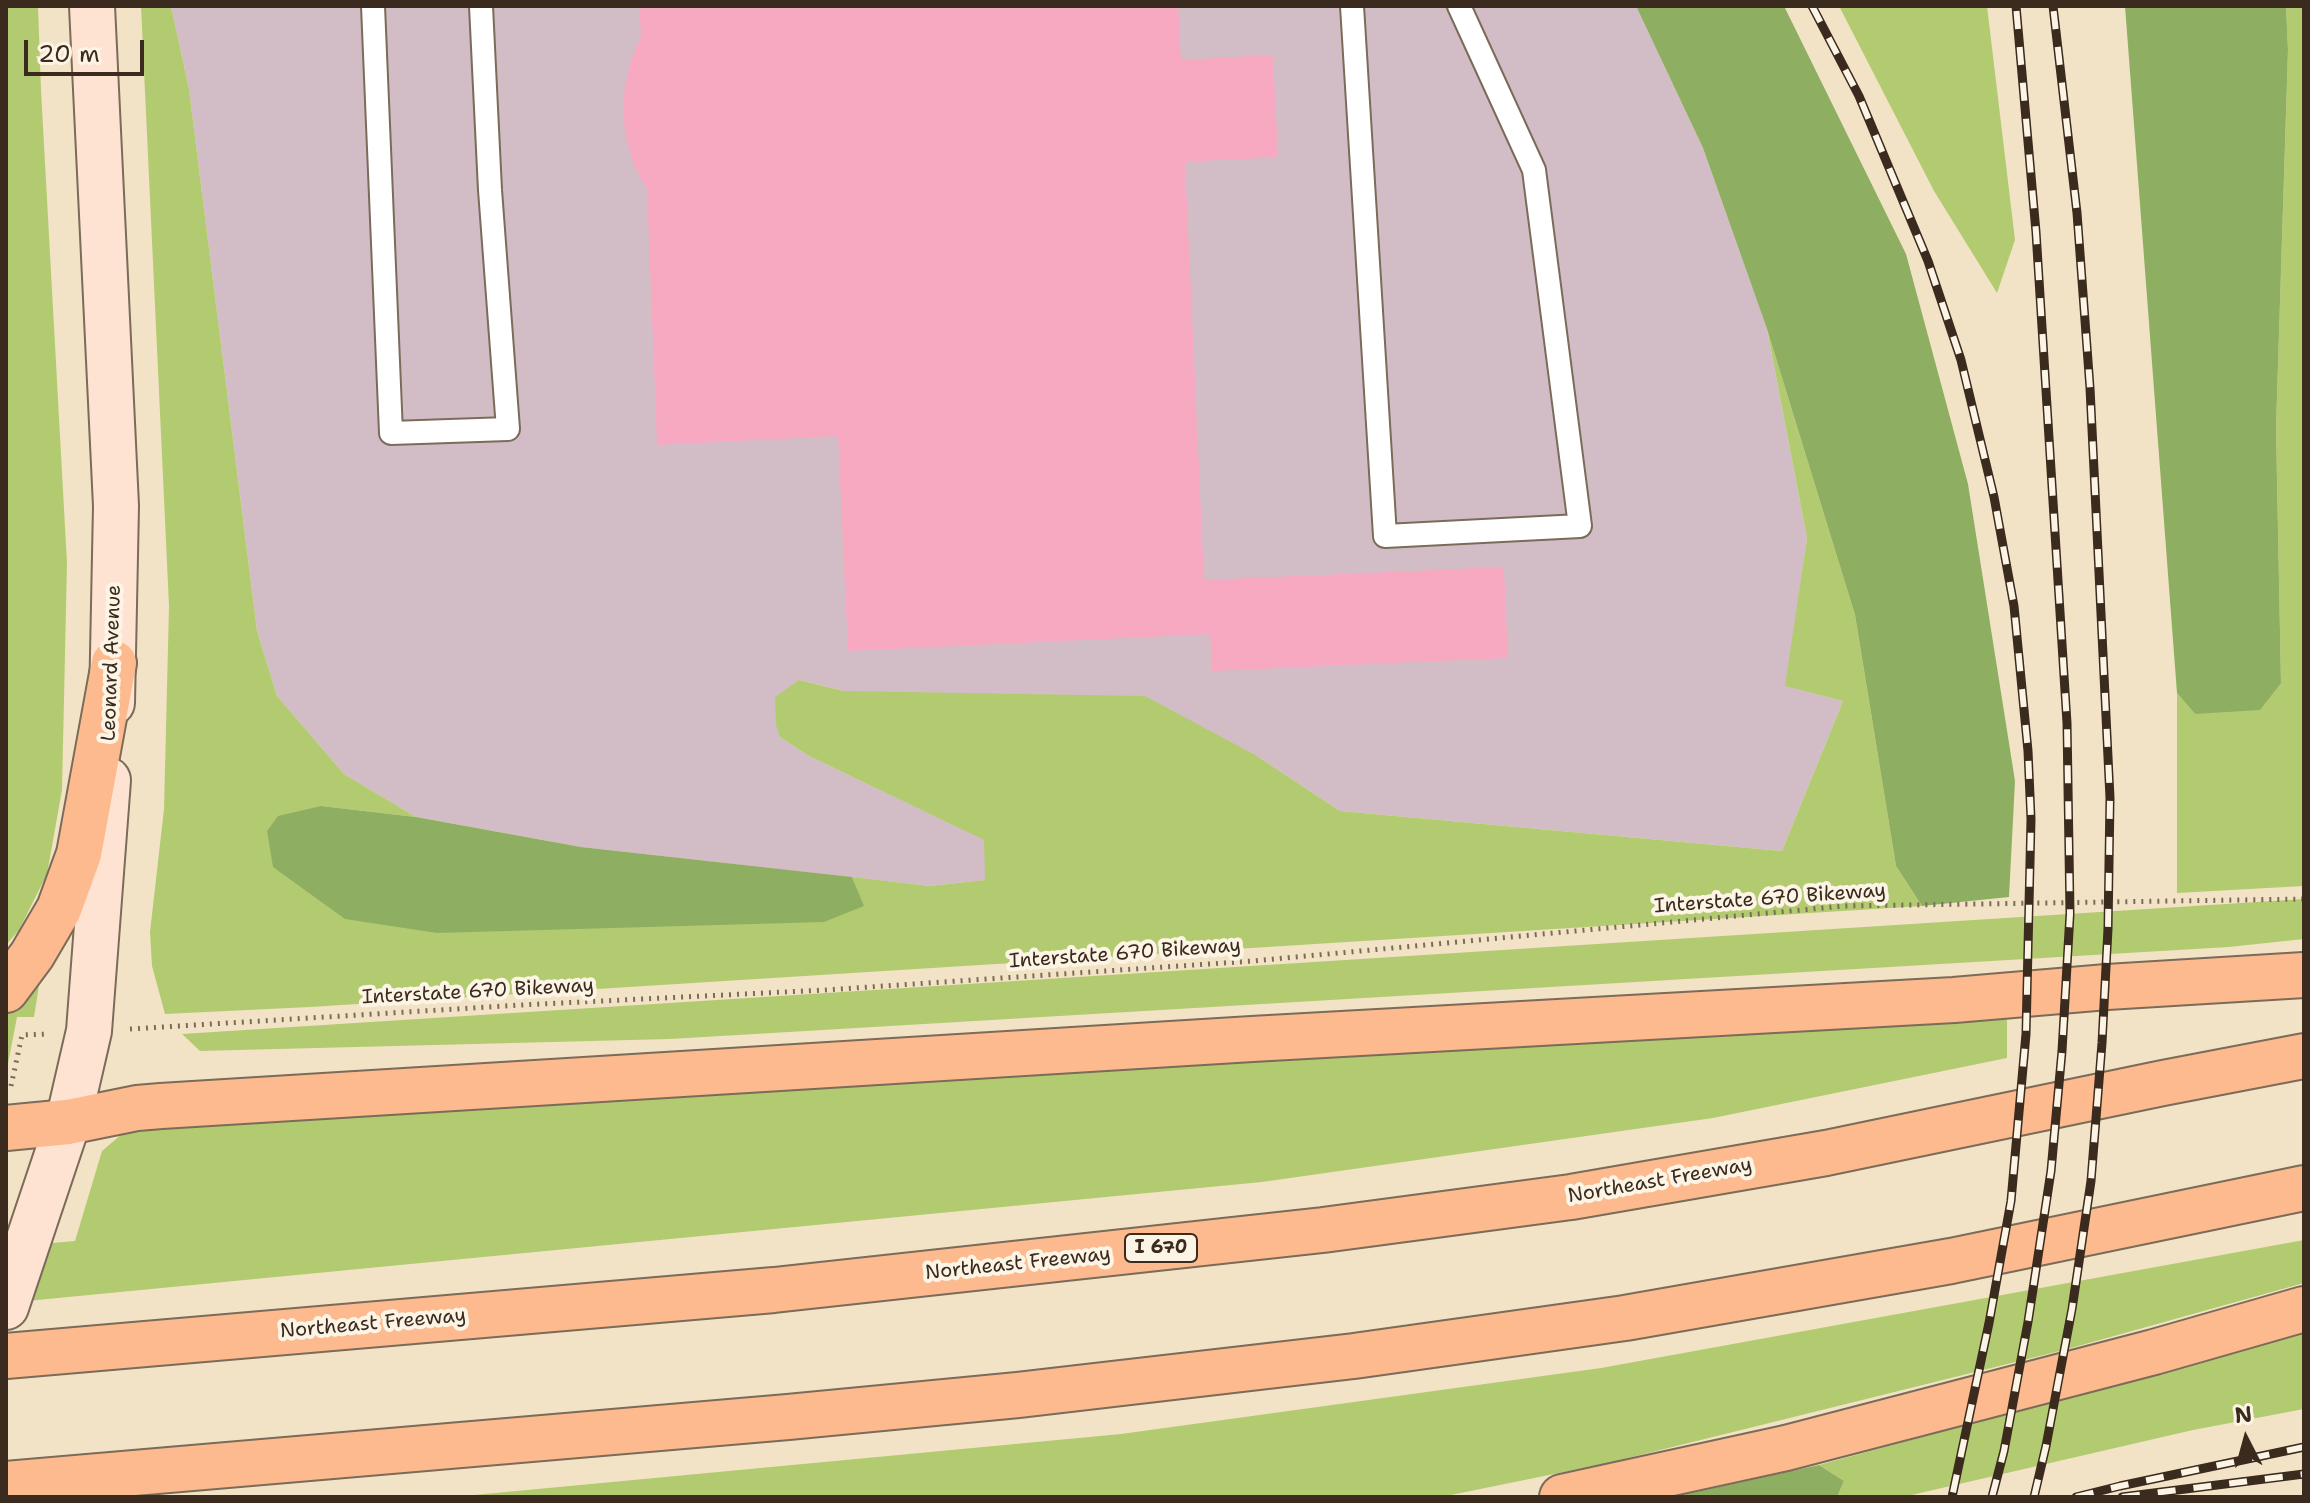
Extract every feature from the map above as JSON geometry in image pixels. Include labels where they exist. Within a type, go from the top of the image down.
[{"type":"highway","points":[[6,990],[32,955],[59,909],[79,854],[114,663]]},
{"type":"highway","points":[[8,1111],[68,1122],[161,1106],[1268,1038],[1938,1001],[2304,975]]},
{"type":"highway","name":"Northeast Freeway","points":[[6,1356],[774,1290],[1339,1228],[1571,1197],[1826,1153],[2304,1056]]},
{"type":"highway","points":[[6,1484],[788,1417],[1018,1395],[1354,1356],[1641,1315],[1951,1261],[2304,1188]]},
{"type":"highway","points":[[1562,1497],[1786,1448],[2154,1352],[2304,1309]]},
{"type":"main road","name":"Leonard Avenue","points":[[6,1307],[68,1122],[89,1031],[107,801],[114,663],[116,506],[92,6]]},
{"type":"lane","points":[[373,6],[391,433],[508,429],[490,190],[481,6]]},
{"type":"lane","points":[[1352,6],[1385,536],[1580,526],[1534,170],[1459,6]]},
{"type":"path","name":"Interstate 670 Bikeway","points":[[8,1111],[22,1035],[825,990],[1253,961],[1844,906],[2304,899]]},
{"type":"shaded area","points":[[171,6],[1636,6],[1703,148],[1767,329],[1807,538],[1786,686],[1843,701],[1782,851],[1340,811],[1257,756],[844,691],[799,680],[780,737],[809,756],[985,840],[986,880],[930,886],[581,847],[416,817],[344,774],[277,696],[257,631],[189,89]]},
{"type":"green space","points":[[6,6],[38,6],[67,563],[62,790],[47,874],[19,930],[6,945]]},
{"type":"green space","points":[[141,6],[171,6],[189,89],[257,631],[277,696],[344,774],[416,817],[321,806],[863,906],[852,877],[930,886],[985,880],[984,840],[809,756],[780,737],[776,725],[775,697],[799,680],[844,691],[1145,696],[1257,756],[1340,811],[1782,851],[1843,701],[1785,686],[1807,538],[1767,329],[1855,615],[1896,866],[1922,906],[165,1014],[152,966],[150,932],[164,809],[169,606]]},
{"type":"green space","points":[[1636,6],[1784,6],[1906,254],[1968,484],[2015,781],[2009,897],[1922,906],[1896,866],[1855,615],[1767,329],[1703,148]]},
{"type":"green space","points":[[1839,6],[1987,6],[2015,240],[1997,293],[1934,191]]},
{"type":"green space","points":[[2125,6],[2286,6],[2288,50],[2276,428],[2281,683],[2260,710],[2195,714],[2177,693]]},
{"type":"green space","points":[[2286,6],[2304,6],[2304,886],[2177,893],[2177,693],[2195,714],[2281,683],[2276,428],[2288,50]]},
{"type":"green space","points":[[321,806],[416,817],[581,847],[852,877],[864,906],[824,922],[437,933],[345,919],[273,867],[267,831],[278,816]]},
{"type":"green space","points":[[2304,899],[2304,939],[2229,947],[670,1039],[200,1051],[182,1034]]},
{"type":"green space","points":[[40,979],[34,1017],[17,1017],[6,1074],[6,1007]]},
{"type":"green space","points":[[2007,1009],[2007,1058],[1713,1118],[1262,1182],[6,1303],[6,1247],[75,1241],[102,1151],[123,1133],[145,1123],[674,1097]]},
{"type":"green space","points":[[2304,1240],[2304,1283],[2064,1350],[1608,1463],[1441,1497],[453,1497],[1121,1434],[1601,1368]]},
{"type":"green space","points":[[2304,1333],[2304,1409],[2193,1430],[1903,1497],[1837,1497],[1844,1481],[1819,1465]]},
{"type":"green space","points":[[1819,1465],[1844,1481],[1837,1497],[1673,1497]]},
{"type":"building","points":[[639,6],[1178,6],[1181,60],[1273,55],[1278,157],[1185,162],[1204,580],[1504,567],[1508,658],[1212,671],[1210,634],[848,651],[838,436],[657,445],[647,190],[634,165],[626,139],[623,113],[631,60],[641,36]]},
{"type":"railway","points":[[1812,6],[1859,96],[1928,261],[1961,360],[1994,497],[2014,606],[2028,751],[2031,819],[2026,1034],[2011,1201],[1952,1497]]},
{"type":"railway","points":[[1992,1497],[2004,1451],[2028,1322],[2051,1171],[2070,914],[2067,723],[2036,232],[2016,6]]},
{"type":"railway","points":[[2034,1497],[2072,1309],[2091,1181],[2108,929],[2110,798],[2090,388],[2077,213],[2053,6]]},
{"type":"railway","points":[[2076,1497],[2304,1447]]},
{"type":"railway","points":[[2122,1497],[2304,1474]]}]
